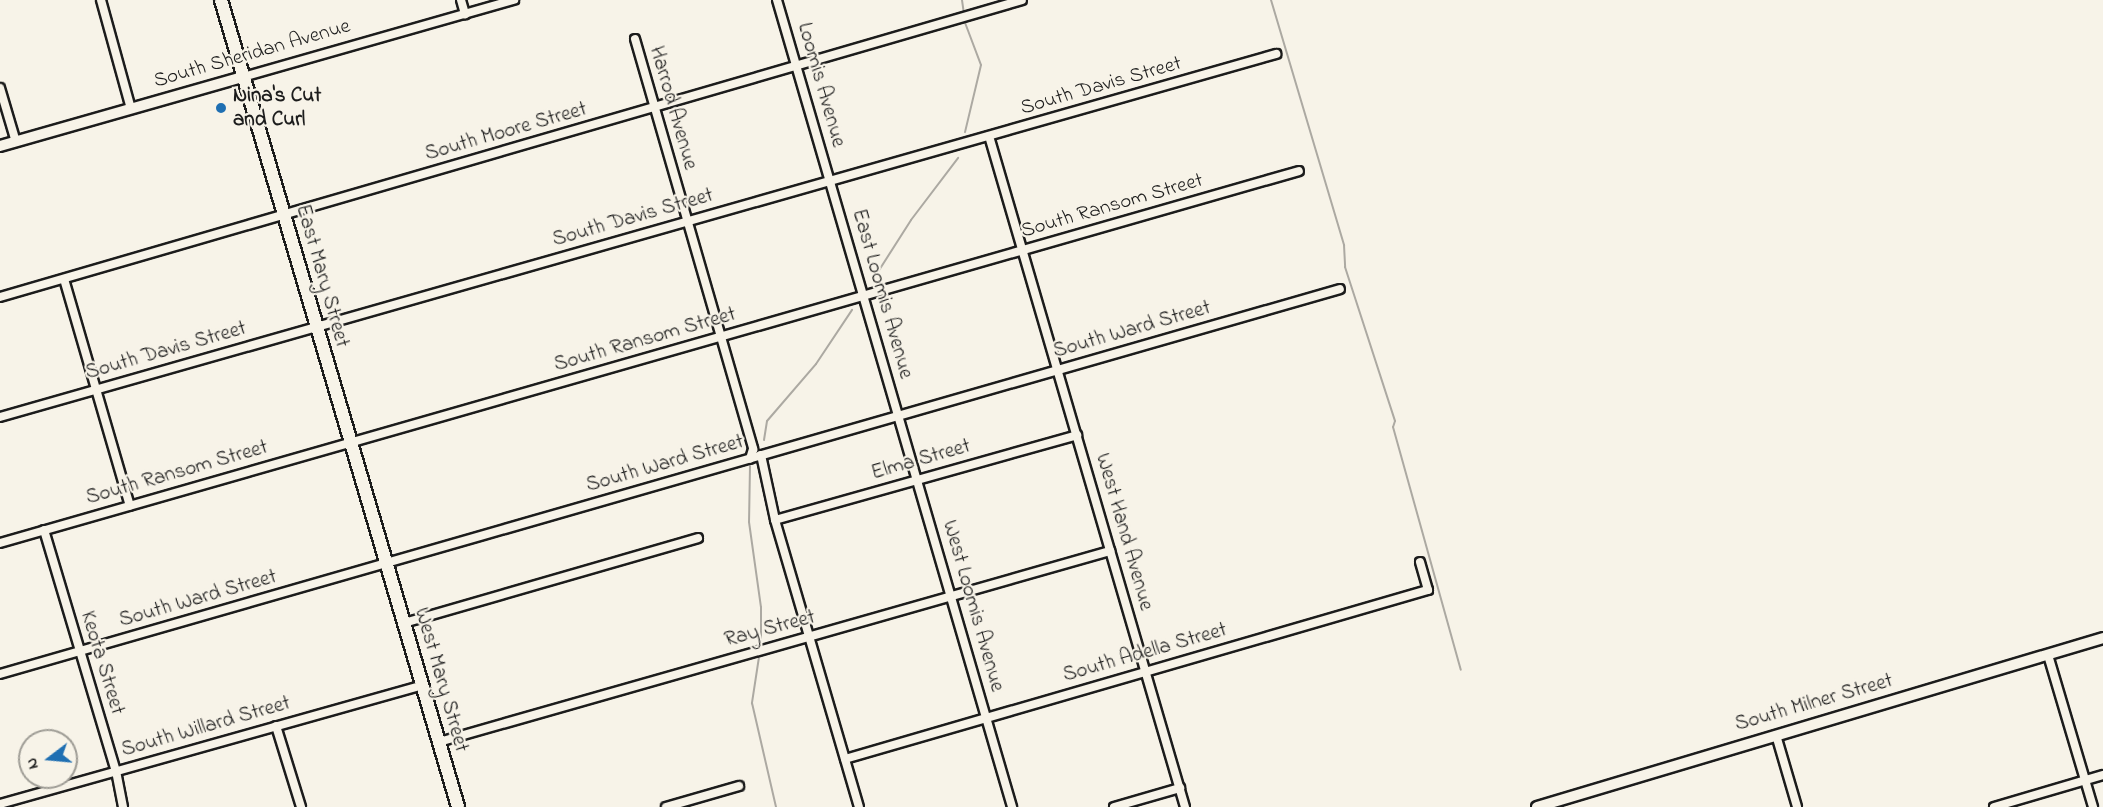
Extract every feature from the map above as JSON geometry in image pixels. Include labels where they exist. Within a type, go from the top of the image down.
[{"type":"main road","name":"East Mary Street","points":[[221,0],[385,564]]},
{"type":"main road","name":"West Mary Street","points":[[385,564],[458,807]]},
{"type":"street","points":[[101,0],[132,109]]},
{"type":"street","points":[[461,0],[465,14]]},
{"type":"street","name":"South Sheridan Avenue","points":[[0,146],[514,0]]},
{"type":"street","name":"Loomis Avenue","points":[[777,0],[831,181]]},
{"type":"street","name":"South Moore Street","points":[[0,297],[1022,0]]},
{"type":"street","name":"Harrod Avenue","points":[[635,39],[753,449],[750,459]]},
{"type":"street","name":"South Davis Street","points":[[0,417],[1276,54]]},
{"type":"street","points":[[0,88],[16,142]]},
{"type":"street","name":"West Hand Avenue","points":[[989,136],[1185,807]]},
{"type":"street","name":"South Ransom Street","points":[[0,543],[1299,171]]},
{"type":"street","name":"East Loomis Avenue","points":[[831,181],[898,416]]},
{"type":"street","points":[[64,279],[130,506]]},
{"type":"street","name":"South Ward Street","points":[[0,674],[1340,289]]},
{"type":"street","name":"West Loomis Avenue","points":[[898,416],[1012,807]]},
{"type":"street","name":"Elma Street","points":[[775,520],[1077,435]]},
{"type":"street","points":[[761,455],[775,520],[859,807]]},
{"type":"street","name":"Keota Street","points":[[44,530],[116,771],[123,807]]},
{"type":"street","points":[[404,623],[698,538]]},
{"type":"street","name":"Ray Street","points":[[439,742],[1110,551]]},
{"type":"street","name":"South Adella Street","points":[[845,759],[1428,590],[1420,562]]},
{"type":"street","name":"South Milner Street","points":[[1537,807],[2103,638]]},
{"type":"street","points":[[2048,655],[2092,807]]},
{"type":"street","name":"South Willard Street","points":[[0,804],[422,685]]},
{"type":"street","points":[[276,726],[301,807]]},
{"type":"street","points":[[1776,735],[1797,807]]},
{"type":"street","points":[[1994,807],[2103,775]]},
{"type":"street","points":[[666,807],[739,786]]},
{"type":"street","points":[[1114,807],[1180,788]]},
{"type":"waterway","points":[[962,0],[964,14]]},
{"type":"waterway","points":[[1271,0],[1344,245],[1345,267],[1395,421],[1393,427],[1461,670]]},
{"type":"waterway","points":[[964,20],[981,65],[965,132]]},
{"type":"waterway","points":[[876,275],[911,220],[958,158]]},
{"type":"waterway","points":[[764,440],[767,421],[816,364],[852,310]]},
{"type":"waterway","points":[[750,466],[749,522],[761,607],[761,640]]},
{"type":"waterway","points":[[759,657],[752,703],[776,807]]},
{"type":"place","name":"Nina's Cut and Curl","points":[[221,108]]}]
